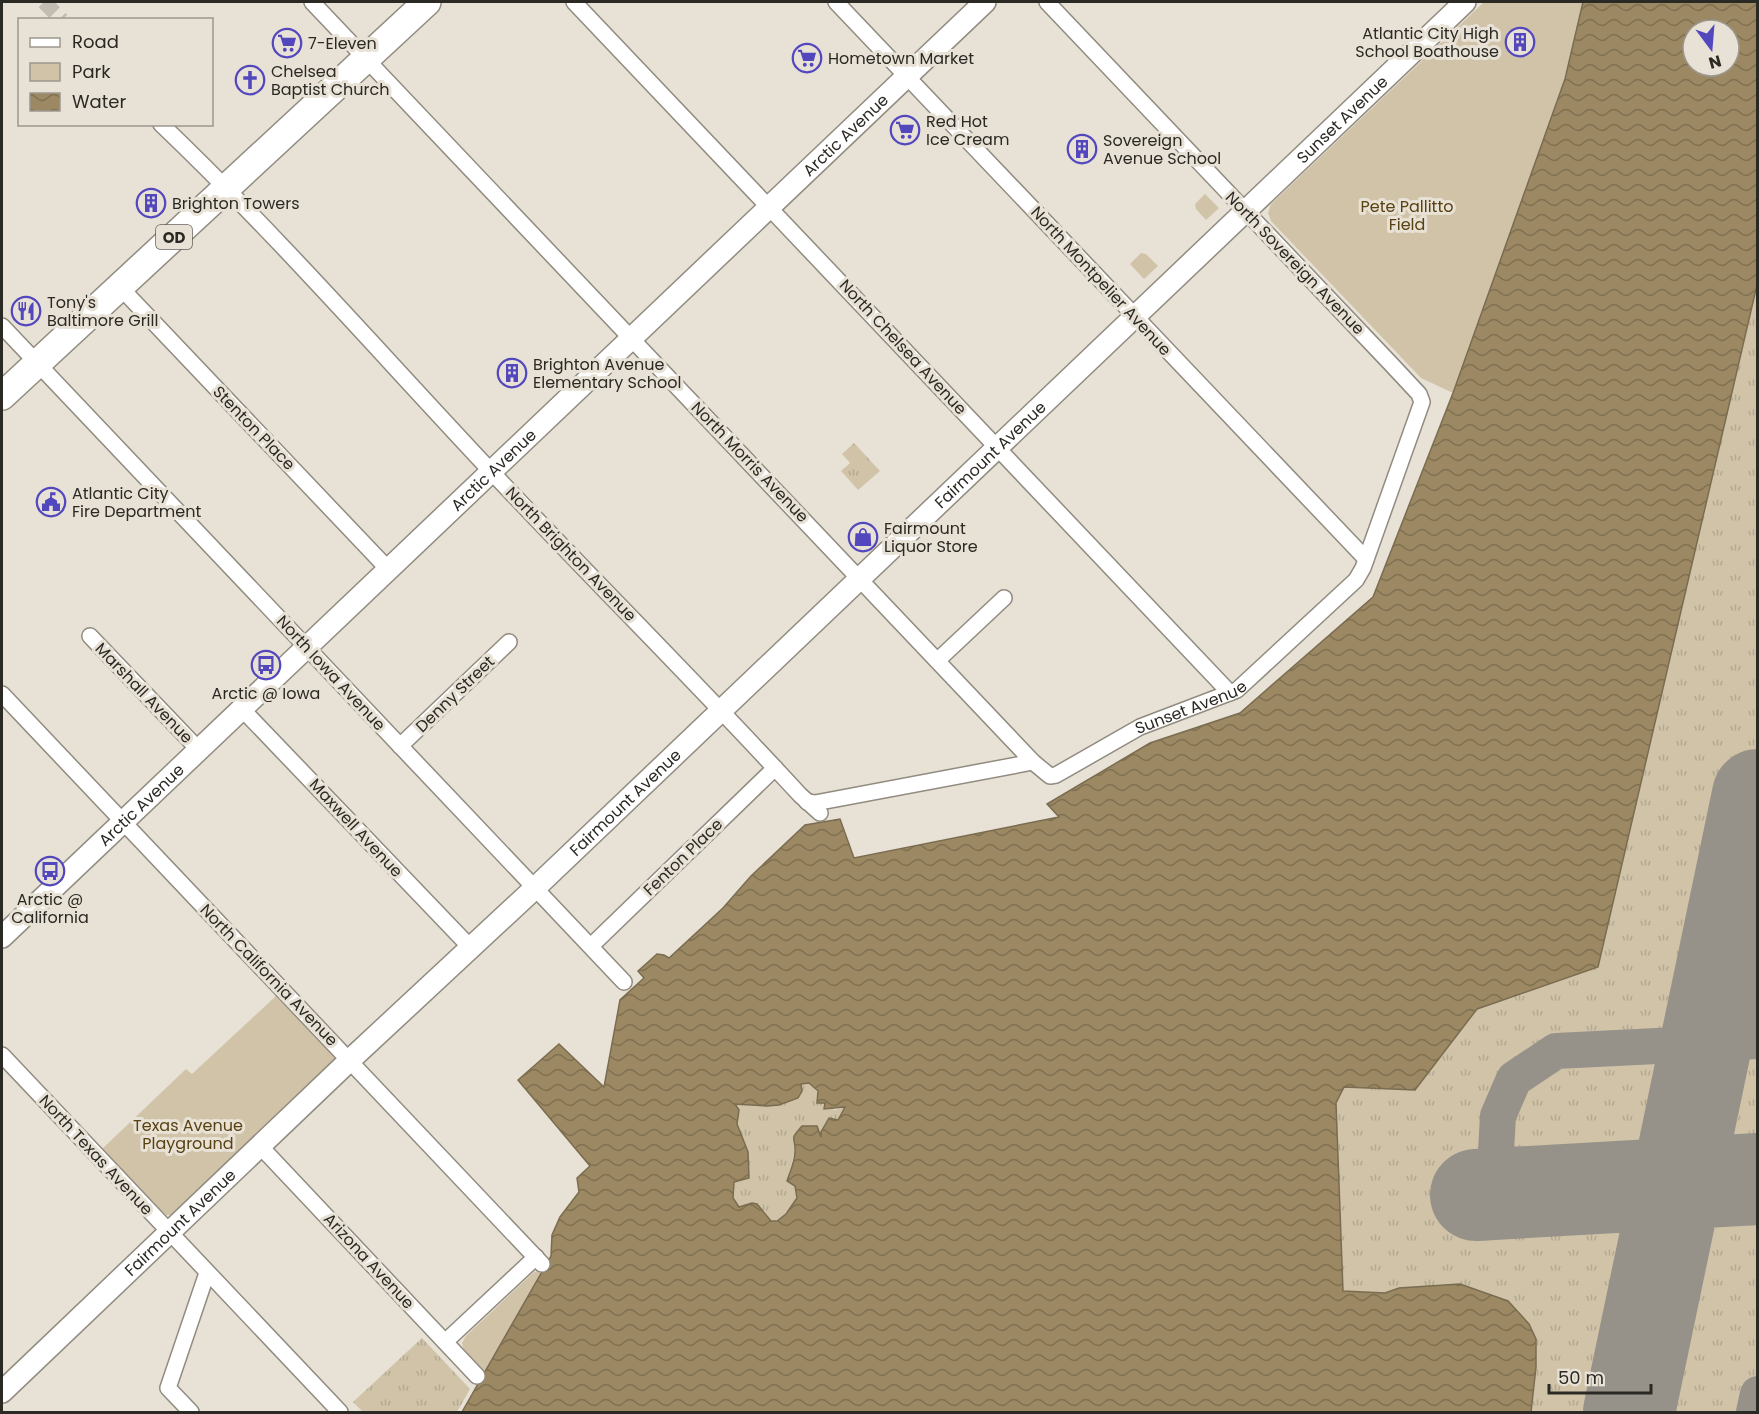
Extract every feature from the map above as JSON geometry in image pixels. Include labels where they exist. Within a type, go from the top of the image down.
[{"type":"highway","name":"OD","points":[[2,396],[427,2]]},
{"type":"street","name":"North Morris Avenue","points":[[312,2],[1033,762]]},
{"type":"street","name":"North Chelsea Avenue","points":[[574,2],[1230,693]]},
{"type":"street","name":"North Montpelier Avenue","points":[[836,2],[1366,559]]},
{"type":"street","name":"Arctic Avenue","points":[[2,937],[985,2]]},
{"type":"street","name":"North Sovereign Avenue","points":[[1047,2],[1419,394]]},
{"type":"street","name":"Sunset Avenue","points":[[1245,210],[1465,2]]},
{"type":"street","name":"North Brighton Avenue","points":[[164,126],[228,188],[491,471],[820,813]]},
{"type":"street","name":"Fairmount Avenue","points":[[2,1392],[350,1060],[536,887],[1245,210]]},
{"type":"street","name":"Stenton Place","points":[[120,287],[388,569]]},
{"type":"street","name":"North Iowa Avenue","points":[[2,326],[624,982]]},
{"type":"street","name":"Sunset Avenue","points":[[1033,762],[1044,773],[1050,776],[1056,775],[1140,727],[1230,693],[1243,685],[1356,580],[1362,572],[1422,405],[1419,394]]},
{"type":"street","points":[[938,660],[1004,598]]},
{"type":"street","name":"Marshall Avenue","points":[[90,636],[199,750]]},
{"type":"street","name":"Denny Street","points":[[400,746],[509,642]]},
{"type":"street","name":"North California Avenue","points":[[2,694],[539,1260],[445,1342]]},
{"type":"street","name":"Maxwell Avenue","points":[[242,709],[470,947]]},
{"type":"street","points":[[807,802],[815,803],[1033,762]]},
{"type":"street","name":"Fenton Place","points":[[591,946],[775,768]]},
{"type":"street","name":"North Texas Avenue","points":[[2,1054],[340,1413]]},
{"type":"street","name":"Arizona Avenue","points":[[260,1146],[477,1376]]},
{"type":"street","points":[[191,1413],[168,1388],[207,1273]]},
{"type":"green space","name":"Pete Pallitto Field","points":[[1484,2],[1583,2],[1565,79],[1453,393],[1421,378],[1271,221],[1268,213],[1271,204]]},
{"type":"green space","points":[[1205,194],[1219,208],[1206,220],[1196,209],[1195,204]]},
{"type":"green space","points":[[1141,253],[1146,254],[1158,266],[1144,279],[1130,264]]},
{"type":"green space","points":[[1757,285],[1757,1412],[1531,1412],[1536,1367],[1529,1324],[1508,1301],[1471,1288],[1399,1288],[1385,1293],[1343,1292],[1336,1103],[1343,1087],[1415,1089],[1477,1009],[1598,967]]},
{"type":"green space","points":[[854,443],[880,471],[858,490],[841,471],[850,463],[842,454]]},
{"type":"green space","name":"Texas Avenue Playground","points":[[276,996],[332,1053],[335,1059],[333,1065],[180,1210],[172,1215],[166,1215],[102,1149],[186,1069],[192,1074]]},
{"type":"green space","points":[[809,1083],[834,1110],[846,1107],[821,1139],[794,1143],[795,1151],[787,1181],[795,1186],[797,1199],[780,1219],[771,1221],[757,1204],[752,1203],[739,1207],[733,1198],[734,1182],[749,1177],[748,1152],[737,1124],[739,1111],[734,1103],[779,1105],[798,1098],[801,1084]]},
{"type":"green space","points":[[538,1271],[542,1274],[485,1373],[464,1351],[462,1343],[466,1336],[534,1272]]},
{"type":"green space","points":[[422,1338],[470,1389],[457,1412],[363,1412],[353,1402]]},
{"type":"water","points":[[1583,2],[1757,2],[1757,285],[1598,967],[1477,1009],[1415,1090],[1344,1087],[1336,1103],[1343,1291],[1385,1293],[1399,1288],[1460,1284],[1508,1301],[1529,1324],[1536,1339],[1536,1367],[1531,1412],[462,1412],[551,1256],[552,1235],[560,1217],[579,1192],[577,1178],[590,1166],[518,1080],[559,1044],[604,1087],[620,1000],[644,978],[638,971],[657,954],[669,958],[723,908],[751,876],[805,825],[840,819],[854,858],[1059,817],[1047,804],[1150,743],[1240,713],[1373,597],[1453,393],[1565,79]],"holes":[[[809,1083],[818,1091],[817,1103],[825,1103],[824,1109],[845,1107],[838,1120],[829,1118],[821,1132],[821,1137],[817,1126],[802,1126],[795,1134],[794,1159],[787,1181],[795,1186],[797,1198],[786,1214],[777,1221],[771,1221],[757,1204],[752,1203],[739,1207],[733,1198],[734,1182],[749,1178],[748,1152],[737,1124],[739,1110],[735,1104],[779,1105],[798,1098],[802,1091],[801,1084]]]},
{"type":"taxiway","points":[[1517,1193],[1496,1151],[1498,1116],[1514,1079],[1556,1051],[1758,1041]]},
{"type":"taxiway","points":[[1754,1412],[1758,1394]]},
{"type":"runway","points":[[1629,1412],[1758,795]]},
{"type":"runway","points":[[1476,1195],[1758,1179]]},
{"type":"tunnel","points":[[44,2],[60,18]]},
{"type":"place","name":"Atlantic City High School Boathouse","points":[[1520,42]]},
{"type":"place","name":"7-Eleven","points":[[287,43]]},
{"type":"place","name":"Hometown Market","points":[[807,58]]},
{"type":"place","name":"Chelsea Baptist Church","points":[[250,80]]},
{"type":"place","name":"Red Hot Ice Cream","points":[[905,130]]},
{"type":"place","name":"Sovereign Avenue School","points":[[1082,149]]},
{"type":"place","name":"Brighton Towers","points":[[151,203]]},
{"type":"place","name":"Tony's Baltimore Grill","points":[[26,311]]},
{"type":"place","name":"Brighton Avenue Elementary School","points":[[512,373]]},
{"type":"place","name":"Atlantic City Fire Department","points":[[51,502]]},
{"type":"place","name":"Fairmount Liquor Store","points":[[863,537]]},
{"type":"place","name":"Arctic @ Iowa","points":[[266,665]]},
{"type":"place","name":"Arctic @ California","points":[[50,871]]}]
